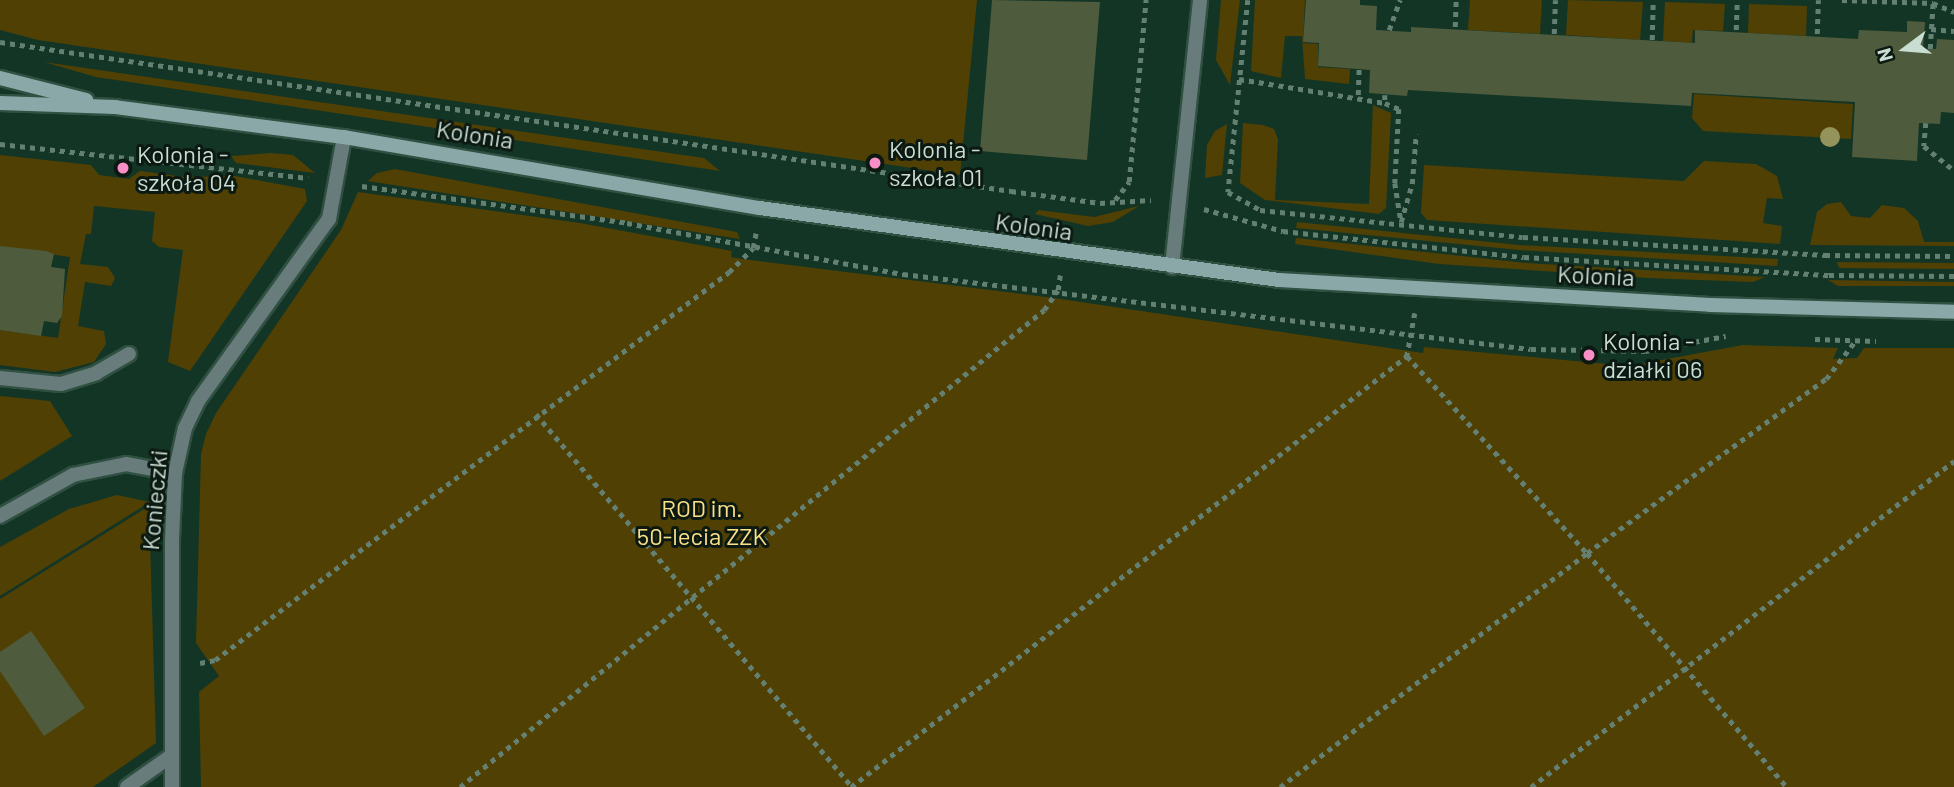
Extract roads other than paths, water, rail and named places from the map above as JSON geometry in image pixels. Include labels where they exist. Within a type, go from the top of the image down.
[{"type":"street","points":[[1172,267],[1200,0]]},
{"type":"street","name":"Kolonia","points":[[0,78],[115,107]]},
{"type":"street","name":"Kolonia","points":[[0,103],[115,107],[344,137],[772,210],[1279,280],[1710,305],[1954,312]]},
{"type":"street","name":"Konieczki","points":[[172,787],[175,473],[184,428],[198,401],[329,219],[338,183],[344,137]]},
{"type":"street","points":[[0,378],[61,384],[96,373],[129,354]]},
{"type":"street","points":[[0,516],[73,475],[126,464],[175,473]]},
{"type":"street","points":[[127,787],[171,756]]},
{"type":"place","name":"Kolonia - szkoła 01","points":[[875,163]]},
{"type":"place","name":"Kolonia - szkoła 04","points":[[123,168]]},
{"type":"place","name":"Kolonia - działki 06","points":[[1589,355]]},
{"type":"park label","name":"ROD im. 50-lecia ZZK","points":[[702,522]]}]
